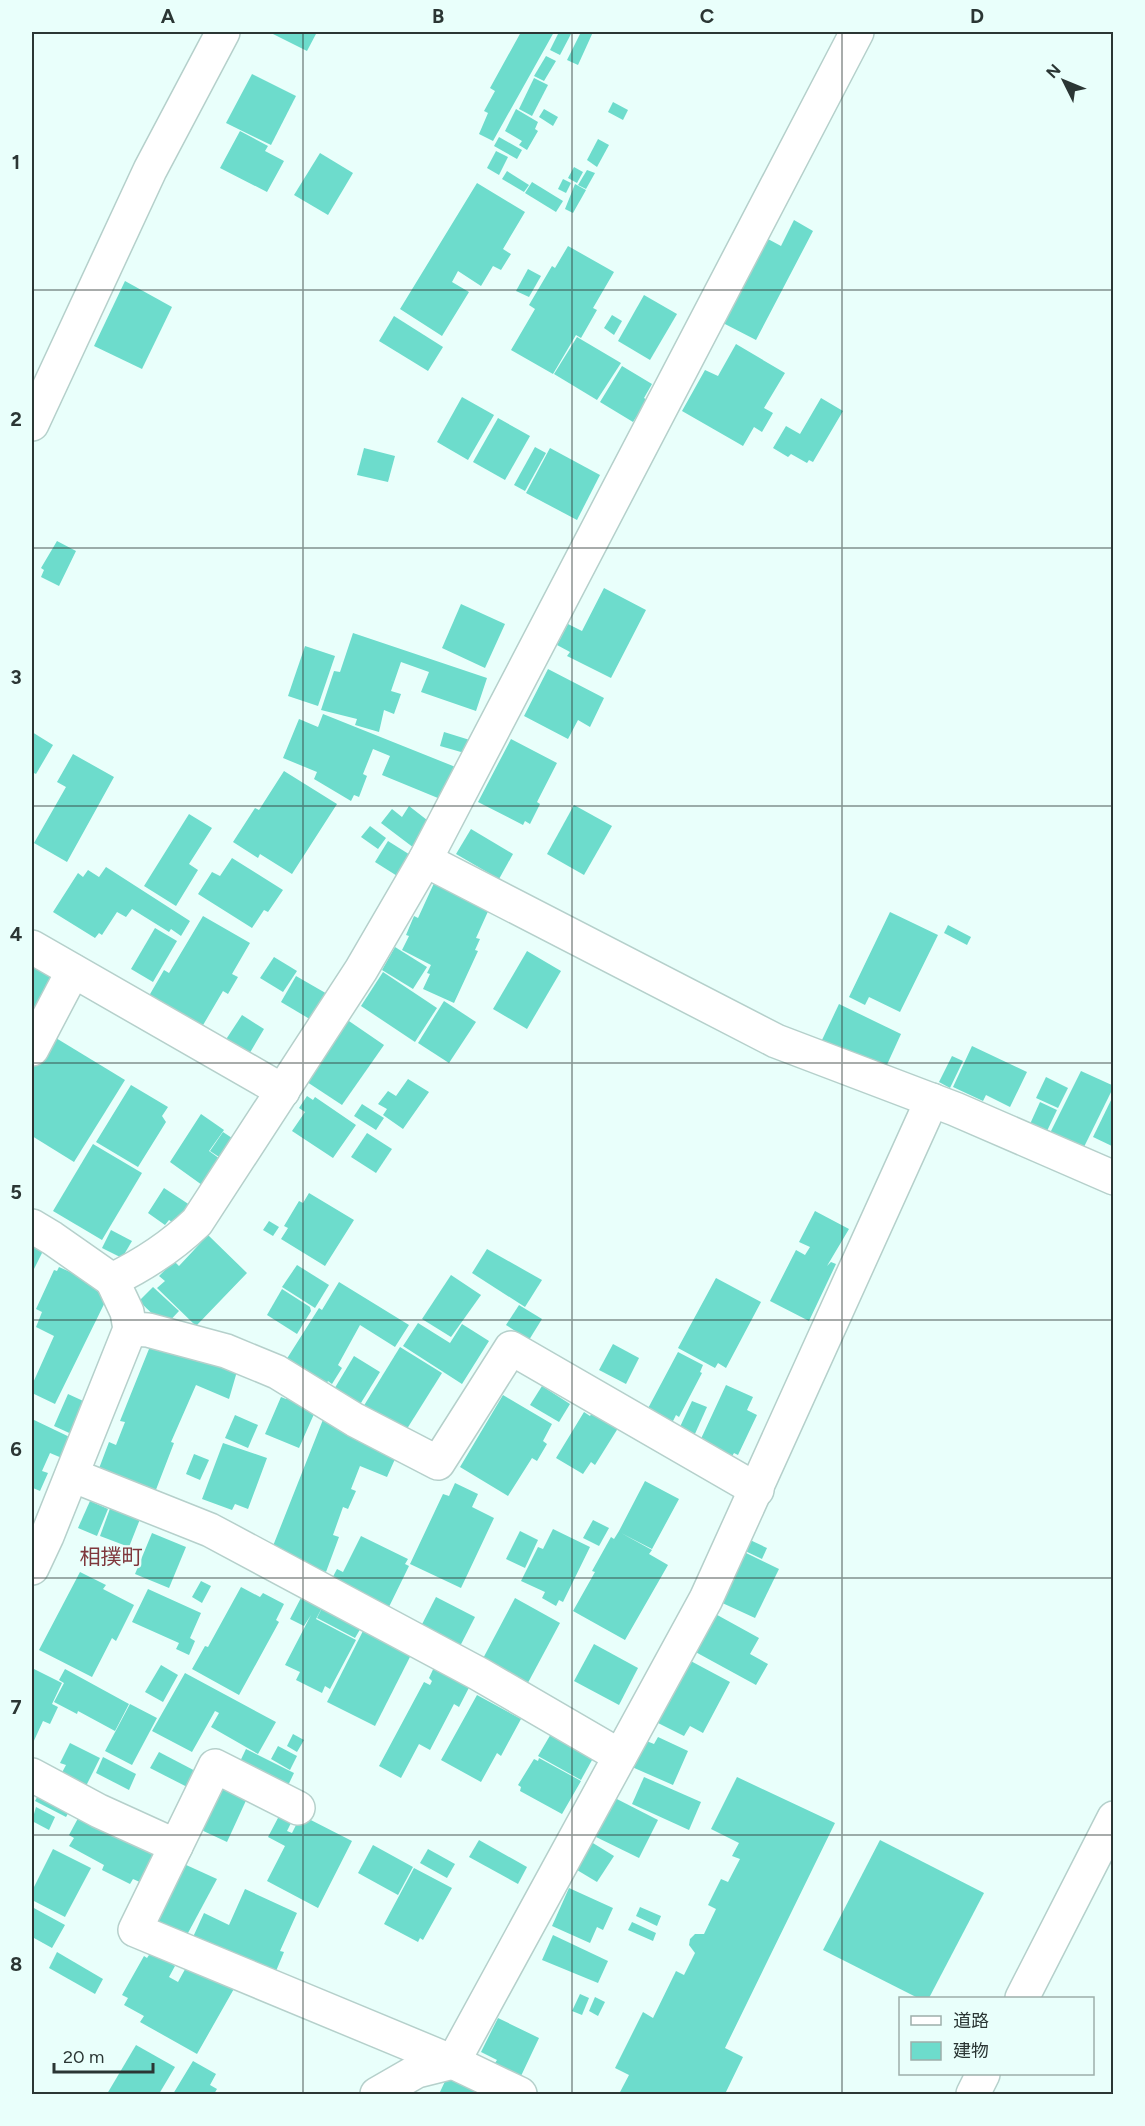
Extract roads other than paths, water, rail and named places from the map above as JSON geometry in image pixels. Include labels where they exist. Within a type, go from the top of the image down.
[{"type":"street","points":[[32,424],[150,170],[223,32]]},
{"type":"street","points":[[112,1280],[149,1262],[173,1245],[197,1222],[361,970],[425,860],[857,32]]},
{"type":"street","points":[[425,860],[776,1041],[932,1100],[1113,1178]]},
{"type":"street","points":[[32,947],[283,1091]]},
{"type":"street","points":[[32,1049],[74,971]]},
{"type":"street","points":[[376,2094],[417,2071],[453,2062],[706,1599],[932,1100]]},
{"type":"street","points":[[32,1226],[112,1280],[127,1312],[130,1329],[32,1568]]},
{"type":"street","points":[[130,1329],[148,1330],[226,1351],[277,1372],[355,1420],[438,1463],[511,1348],[757,1490]]},
{"type":"street","points":[[72,1475],[210,1530],[479,1674],[620,1756]]},
{"type":"street","points":[[298,1808],[215,1766],[135,1930],[453,2062],[520,2094]]},
{"type":"street","points":[[32,1775],[99,1811],[176,1846]]},
{"type":"street","points":[[1023,1997],[1113,1818]]},
{"type":"street","points":[[973,2094],[982,2075]]},
{"type":"district","name":"相撲町","points":[[111,1557]]}]
